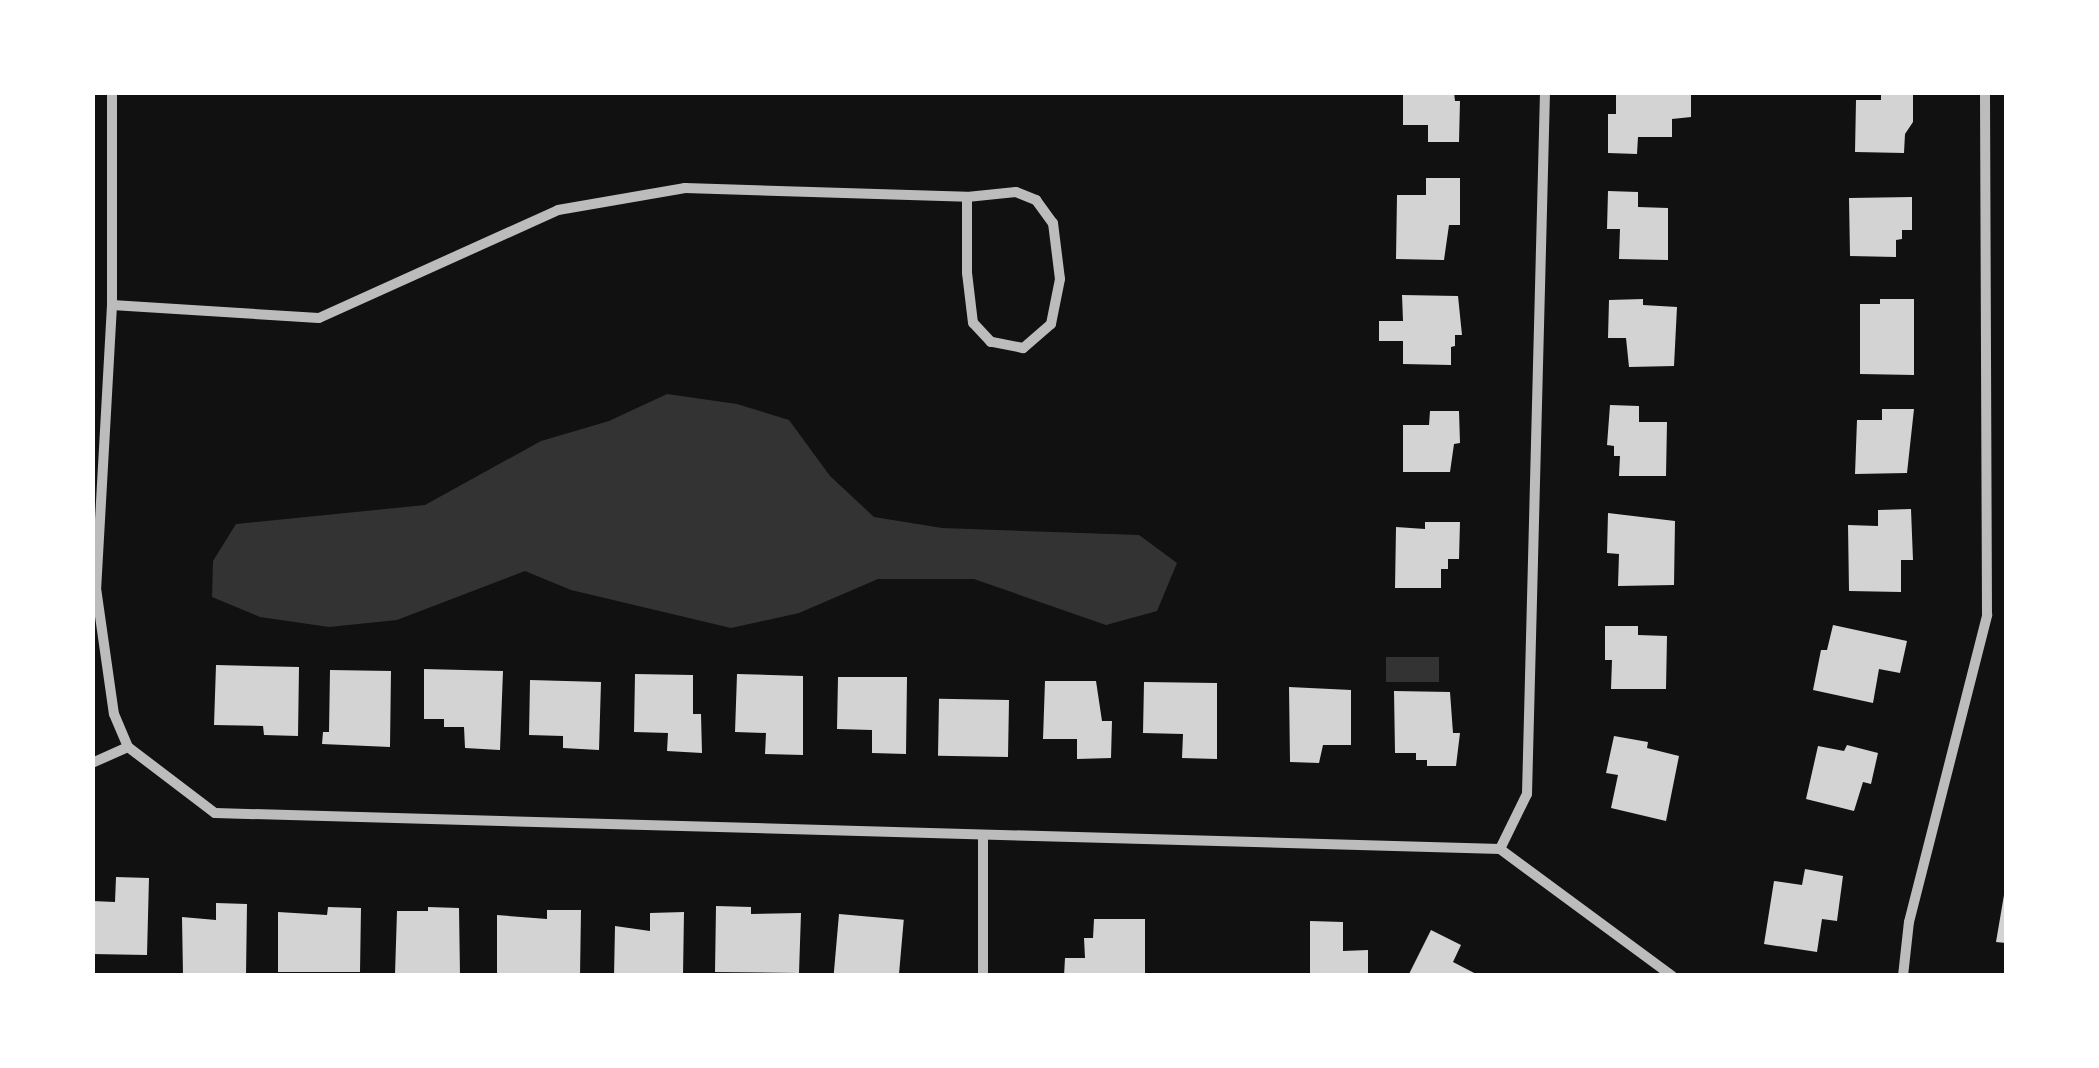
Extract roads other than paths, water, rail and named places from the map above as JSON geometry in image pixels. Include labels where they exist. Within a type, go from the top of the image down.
[{"type":"street","points":[[112,92],[112,305],[96,588],[114,714],[128,748],[215,813],[983,838],[1500,849],[1672,976]]},
{"type":"street","points":[[1500,849],[1527,794],[1545,92]]},
{"type":"street","points":[[1904,976],[1909,922],[1987,615],[1985,92]]},
{"type":"street","points":[[112,305],[319,318],[558,210],[685,188],[967,196],[1016,192],[1036,200],[1053,223],[1060,279],[1051,324],[1023,348],[991,342],[972,323],[966,273],[967,196]]},
{"type":"street","points":[[92,763],[128,748]]},
{"type":"street","points":[[982,976],[983,838]]}]
